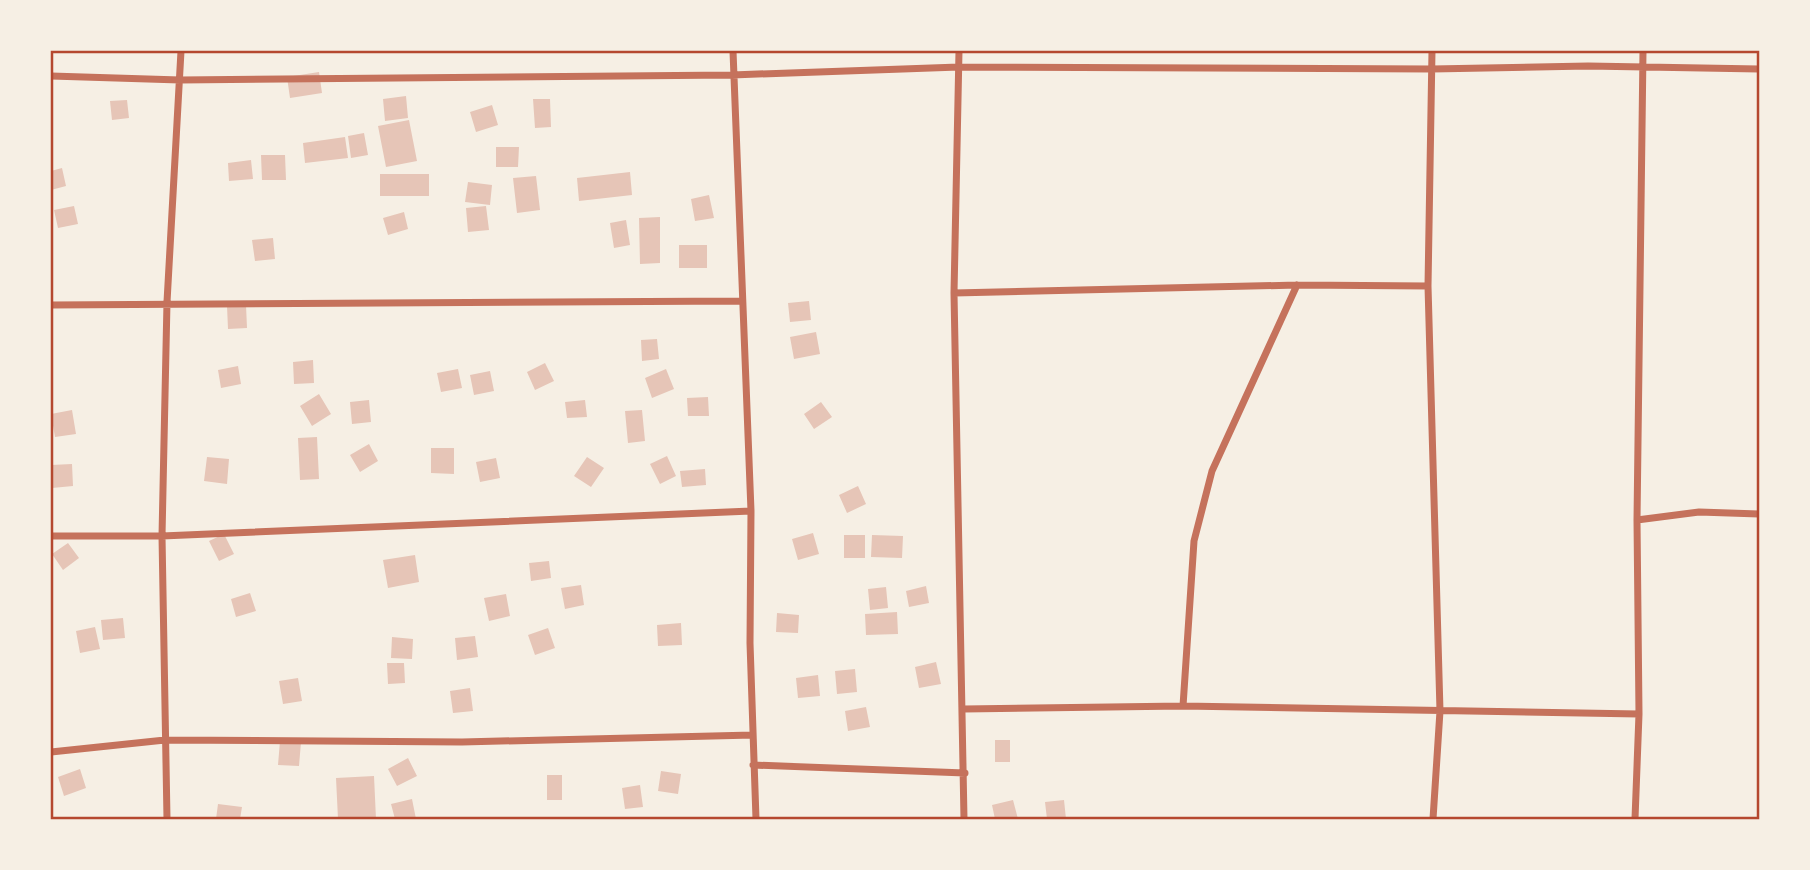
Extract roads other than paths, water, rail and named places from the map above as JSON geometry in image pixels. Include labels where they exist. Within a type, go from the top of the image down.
[{"type":"street","points":[[167,819],[163,536],[167,302],[181,51]]},
{"type":"street","points":[[733,51],[751,511],[753,765],[756,819]]},
{"type":"street","points":[[959,51],[954,293],[964,819]]},
{"type":"street","points":[[1432,51],[1428,286],[1440,711],[1433,819]]},
{"type":"street","points":[[1635,819],[1639,714],[1637,520],[1643,51]]},
{"type":"street","points":[[51,76],[180,80],[732,75],[959,67],[1759,69]]},
{"type":"street","points":[[954,293],[1297,285],[1428,286]]},
{"type":"street","points":[[1183,706],[1194,541],[1212,471],[1297,285]]},
{"type":"street","points":[[51,305],[167,302],[741,301]]},
{"type":"street","points":[[51,536],[163,536],[751,511]]},
{"type":"street","points":[[1637,520],[1699,512],[1759,514]]},
{"type":"street","points":[[964,709],[1183,706],[1639,714]]},
{"type":"street","points":[[51,752],[165,740],[463,742],[753,734]]},
{"type":"street","points":[[753,765],[965,773]]}]
